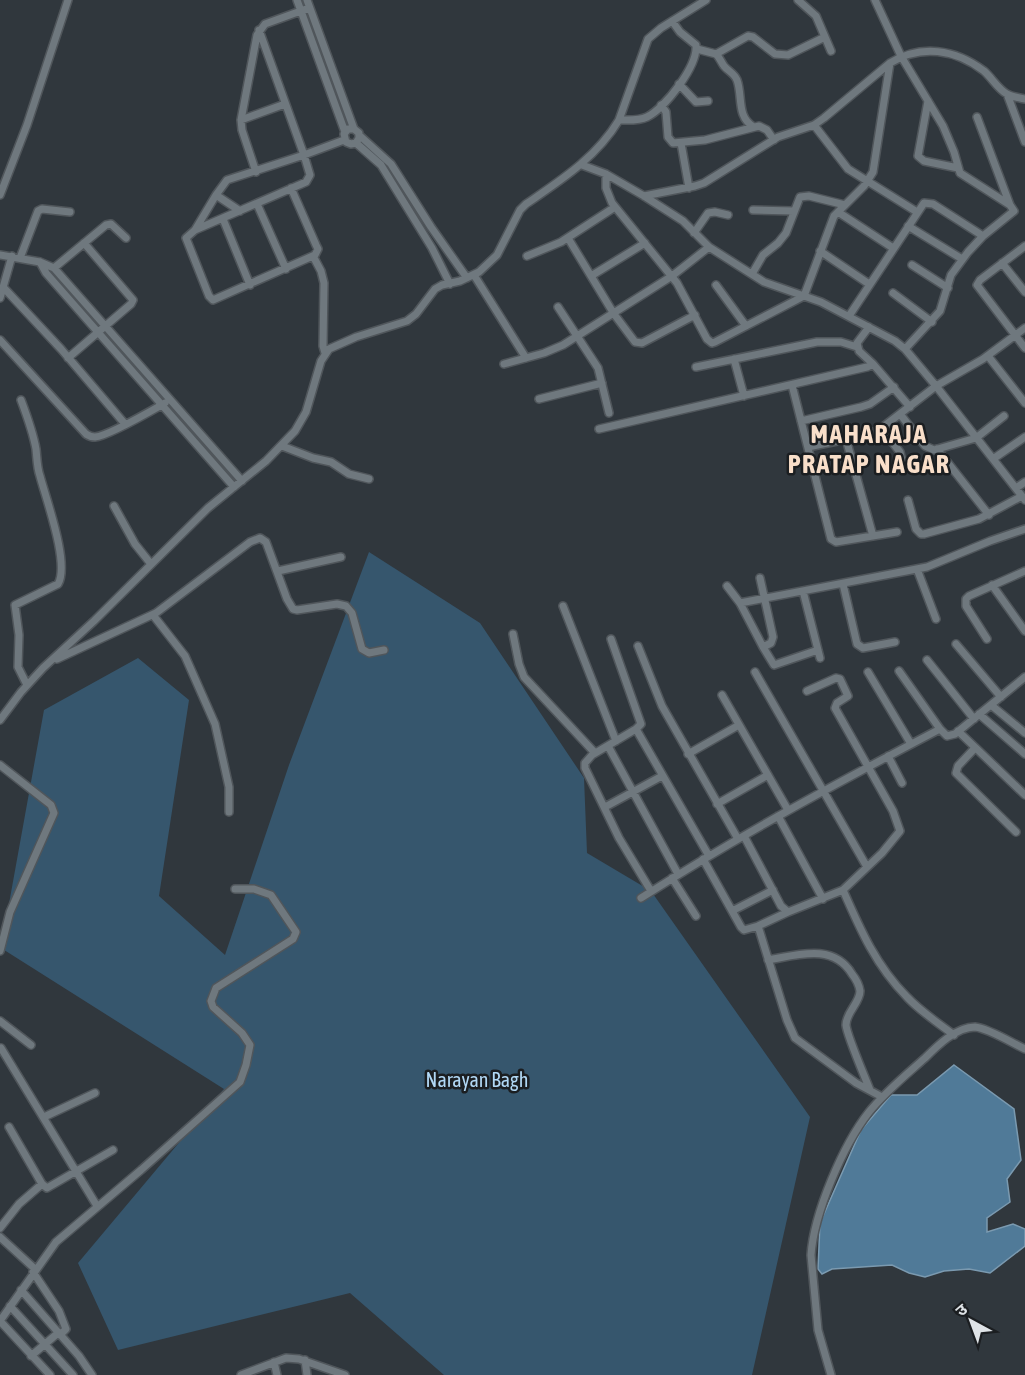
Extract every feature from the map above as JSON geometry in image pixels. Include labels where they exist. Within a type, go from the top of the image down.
[{"type":"street","points":[[0,195],[27,125],[68,0]]},
{"type":"street","points":[[297,0],[306,6],[345,136],[351,144],[357,136]]},
{"type":"street","points":[[325,353],[338,344],[407,321],[416,314],[435,289],[470,276],[489,265],[497,255],[515,218],[526,204],[582,165],[609,135],[619,120],[648,39],[706,0]]},
{"type":"street","points":[[798,0],[816,16],[831,51]]},
{"type":"street","points":[[875,0],[901,56],[943,126],[963,176],[1010,205]]},
{"type":"street","points":[[256,172],[242,130],[241,120],[259,30],[265,24],[306,6]]},
{"type":"street","points":[[672,21],[697,49],[717,54],[748,36],[781,56],[788,55],[825,37]]},
{"type":"street","points":[[195,230],[291,188],[309,178],[310,175],[259,30]]},
{"type":"street","points":[[619,120],[645,118],[661,105],[690,69],[697,49]]},
{"type":"street","points":[[644,196],[704,183],[774,140],[824,118],[890,63],[901,56],[922,50],[951,53],[984,71],[1007,94],[1025,142]]},
{"type":"street","points":[[717,54],[723,65],[736,79],[742,113],[746,122],[754,127],[767,130],[774,140]]},
{"type":"street","points":[[606,174],[608,197],[672,276],[707,339],[712,343],[804,296],[831,222],[868,181],[873,172],[890,63]]},
{"type":"street","points":[[325,64],[357,136],[381,165],[402,198],[450,284]]},
{"type":"street","points":[[679,84],[696,102],[708,101]]},
{"type":"street","points":[[1007,94],[1025,99]]},
{"type":"street","points":[[928,101],[918,156],[924,160],[958,168]]},
{"type":"street","points":[[241,120],[285,104]]},
{"type":"street","points":[[661,105],[666,112],[669,140],[673,143],[705,141],[754,127]]},
{"type":"street","points":[[905,349],[940,311],[951,275],[962,259],[983,236],[1014,211],[977,117]]},
{"type":"street","points":[[814,124],[843,164],[917,212]]},
{"type":"street","points":[[291,188],[318,249],[313,256],[215,300],[211,298],[186,238],[195,230],[227,180],[304,155],[345,136],[357,136],[388,160],[431,227],[470,276],[526,358]]},
{"type":"street","points":[[681,143],[689,188]]},
{"type":"street","points":[[381,165],[388,160]]},
{"type":"street","points":[[582,165],[606,174],[644,196],[683,221],[709,247],[765,282],[821,302],[895,341],[905,349],[936,386],[1023,498],[988,515],[921,534],[916,529],[908,500]]},
{"type":"street","points":[[402,198],[410,194]]},
{"type":"street","points":[[216,195],[240,211]]},
{"type":"street","points":[[752,274],[763,255],[786,233],[798,200],[804,196],[845,205]]},
{"type":"street","points":[[849,316],[924,203],[933,204],[983,236]]},
{"type":"street","points":[[256,204],[286,269]]},
{"type":"street","points":[[527,256],[568,238],[615,207]]},
{"type":"street","points":[[20,258],[38,211],[42,209],[70,213]]},
{"type":"street","points":[[753,210],[794,211]]},
{"type":"street","points":[[838,212],[893,248]]},
{"type":"street","points":[[693,233],[708,213],[728,215]]},
{"type":"street","points":[[223,219],[250,285]]},
{"type":"street","points":[[54,268],[106,225],[111,224],[126,238]]},
{"type":"street","points":[[908,226],[962,259]]},
{"type":"street","points":[[422,231],[431,227]]},
{"type":"street","points":[[568,238],[614,314],[638,344],[695,315]]},
{"type":"street","points":[[68,358],[133,300],[84,243]]},
{"type":"street","points":[[591,276],[645,243]]},
{"type":"street","points":[[1025,246],[980,280],[977,285],[1025,348]]},
{"type":"street","points":[[504,363],[553,350],[579,336],[672,276],[709,247]]},
{"type":"street","points":[[820,251],[869,284]]},
{"type":"street","points":[[0,255],[40,261],[54,268],[242,481]]},
{"type":"street","points":[[0,298],[12,256]]},
{"type":"street","points":[[0,720],[27,685],[49,663],[208,508],[282,446],[295,431],[306,412],[325,353],[323,346],[324,283],[313,256]]},
{"type":"street","points":[[40,261],[46,273],[234,487]]},
{"type":"street","points":[[1002,263],[1025,292]]},
{"type":"street","points":[[912,265],[948,288]]},
{"type":"street","points":[[716,285],[746,326]]},
{"type":"street","points":[[3,287],[125,424]]},
{"type":"street","points":[[893,292],[932,322]]},
{"type":"street","points":[[558,307],[598,368],[609,413]]},
{"type":"street","points":[[857,347],[859,338],[869,327]]},
{"type":"street","points":[[808,447],[873,433],[936,386],[988,356],[1025,328]]},
{"type":"street","points":[[0,340],[86,434],[92,437],[125,424],[170,400]]},
{"type":"street","points":[[696,367],[818,342],[841,342],[857,347],[910,407]]},
{"type":"street","points":[[988,356],[1024,398]]},
{"type":"street","points":[[734,359],[744,396]]},
{"type":"street","points":[[599,429],[860,370],[873,364]]},
{"type":"street","points":[[539,399],[602,383]]},
{"type":"street","points":[[792,385],[831,539],[836,542],[897,532]]},
{"type":"street","points":[[801,421],[861,407],[894,387]]},
{"type":"street","points":[[21,400],[31,430],[39,474],[62,563],[62,573],[58,584],[15,604],[18,667],[27,685]]},
{"type":"street","points":[[900,414],[928,449],[937,449],[976,438],[1004,416]]},
{"type":"street","points":[[881,428],[900,452],[903,466]]},
{"type":"street","points":[[993,459],[1025,437]]},
{"type":"street","points":[[846,439],[873,536]]},
{"type":"street","points":[[282,446],[331,462],[349,474],[369,479]]},
{"type":"street","points":[[937,449],[988,515]]},
{"type":"street","points":[[1016,488],[1025,482]]},
{"type":"street","points":[[114,506],[135,544],[151,564]]},
{"type":"street","points":[[740,603],[927,567],[1025,529]]},
{"type":"street","points":[[49,663],[153,615],[256,538],[266,542],[287,599],[293,609],[337,604],[346,606],[352,613],[362,649],[369,653],[384,650]]},
{"type":"street","points":[[278,571],[340,557]]},
{"type":"street","points":[[917,569],[936,620]]},
{"type":"street","points":[[987,639],[965,603],[969,596],[1025,571]]},
{"type":"street","points":[[760,578],[773,641],[763,647]]},
{"type":"street","points":[[843,584],[856,644],[863,648],[895,642]]},
{"type":"street","points":[[992,585],[1025,631]]},
{"type":"street","points":[[727,586],[740,603],[772,663],[777,666],[818,650]]},
{"type":"street","points":[[803,591],[820,658]]},
{"type":"street","points":[[563,606],[616,741]]},
{"type":"street","points":[[153,615],[185,656],[216,724],[229,787],[229,812]]},
{"type":"street","points":[[513,634],[524,677],[595,753]]},
{"type":"street","points":[[611,639],[640,724],[636,729],[595,753],[585,763],[585,768],[651,891]]},
{"type":"street","points":[[956,644],[1001,697]]},
{"type":"street","points":[[638,646],[662,706],[688,754],[717,804],[741,837],[783,909],[788,912]]},
{"type":"street","points":[[927,660],[976,717],[1025,754]]},
{"type":"street","points":[[899,671],[947,736],[958,731],[1024,679]]},
{"type":"street","points":[[755,672],[867,867]]},
{"type":"street","points":[[868,672],[911,744]]},
{"type":"street","points":[[636,729],[744,930],[843,890],[882,853],[900,831],[897,819],[835,708],[837,703],[848,696],[840,679],[836,678],[807,691]]},
{"type":"street","points":[[722,695],[788,810]]},
{"type":"street","points":[[991,705],[1025,733]]},
{"type":"street","points":[[688,754],[739,725]]},
{"type":"street","points":[[641,898],[788,810],[940,729]]},
{"type":"street","points":[[958,731],[1025,795]]},
{"type":"street","points":[[608,746],[696,916]]},
{"type":"street","points":[[975,748],[958,766],[956,773],[1016,832]]},
{"type":"street","points":[[888,756],[902,783]]},
{"type":"street","points":[[0,765],[51,806],[54,813],[10,912],[0,951]]},
{"type":"street","points":[[717,804],[768,775]]},
{"type":"street","points":[[604,807],[662,776]]},
{"type":"street","points":[[778,816],[823,899]]},
{"type":"street","points":[[50,1375],[0,1321],[34,1270],[57,1242],[234,1088],[242,1077],[250,1045],[242,1032],[216,1011],[211,1001],[213,994],[216,988],[288,942],[296,932],[271,895],[254,890],[235,889]]},
{"type":"street","points":[[732,911],[773,890]]},
{"type":"street","points":[[843,890],[863,937],[876,959],[908,998],[954,1035]]},
{"type":"street","points":[[758,926],[787,1020],[795,1038],[840,1072],[882,1097]]},
{"type":"street","points":[[768,960],[820,953],[839,959],[849,969],[860,990],[860,995],[848,1017],[847,1029],[870,1090]]},
{"type":"street","points":[[0,1021],[31,1045]]},
{"type":"street","points":[[831,1375],[818,1330],[812,1244],[814,1231],[833,1177],[864,1119],[882,1097],[941,1043],[954,1035],[975,1027],[1025,1049]]},
{"type":"street","points":[[1,1048],[97,1206]]},
{"type":"street","points":[[44,1117],[95,1093]]},
{"type":"street","points":[[9,1127],[42,1184],[49,1188],[113,1150]]},
{"type":"street","points":[[0,1228],[19,1204],[42,1184]]},
{"type":"street","points":[[0,1237],[34,1270],[63,1318],[66,1329],[31,1356]]},
{"type":"street","points":[[21,1290],[84,1362],[92,1375]]},
{"type":"street","points":[[10,1306],[73,1375]]},
{"type":"street","points":[[241,1375],[286,1358],[305,1360],[345,1375]]},
{"type":"street","points":[[305,1360],[307,1375]]},
{"type":"street","points":[[274,1362],[277,1375]]},
{"type":"green space","name":"Narayan Bagh","points":[[369,552],[480,623],[584,778],[587,853],[651,891],[810,1117],[752,1375],[444,1375],[350,1293],[118,1350],[78,1263],[224,1089],[1,948],[44,710],[138,658],[189,700],[159,896],[225,955],[289,765]]},
{"type":"shaded area","points":[[954,1065],[1014,1109],[1021,1160],[1007,1179],[1010,1202],[987,1218],[987,1232],[1013,1224],[1025,1229],[1025,1246],[990,1273],[969,1269],[944,1271],[925,1277],[892,1265],[832,1269],[822,1274],[818,1269],[820,1223],[861,1130],[891,1095],[917,1095]]},
{"type":"district","name":"MAHARAJA PRATAP NAGAR","points":[[869,448]]}]
